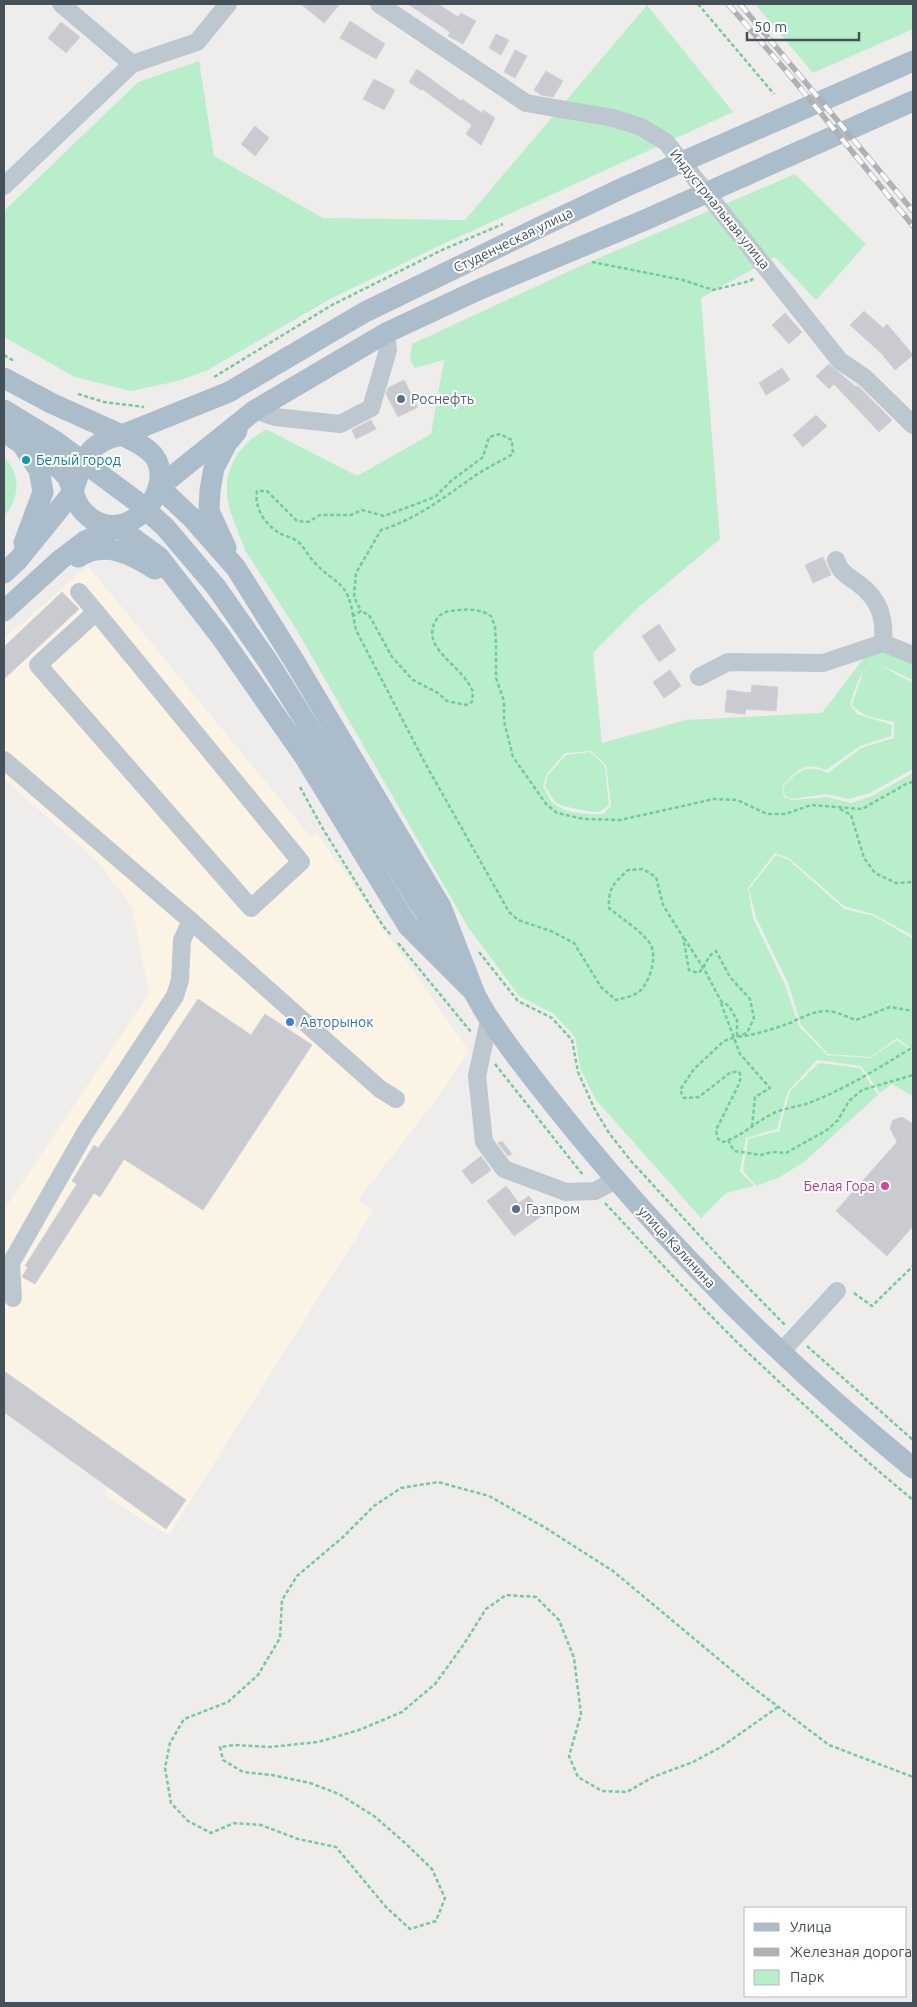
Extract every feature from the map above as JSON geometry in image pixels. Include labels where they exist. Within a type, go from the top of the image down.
[{"type":"main road","name":"Студенческая улица","points":[[122,435],[229,392],[364,312],[627,186],[913,61]]},
{"type":"main road","points":[[4,611],[60,560],[85,541],[136,518],[152,500],[159,487],[255,410],[386,333],[478,290],[645,220],[913,101]]},
{"type":"main road","points":[[12,371],[51,403],[122,435],[141,445],[153,455],[159,465],[159,487],[192,518],[236,568]]},
{"type":"main road","points":[[255,410],[227,443],[214,468],[209,511],[236,568],[442,907],[475,994]]},
{"type":"main road","points":[[10,425],[55,441],[136,501],[165,527],[216,586],[268,663],[475,994]]},
{"type":"main road","points":[[10,425],[68,478],[81,509],[102,525],[118,526],[159,557],[221,637],[304,756],[408,926],[475,994]]},
{"type":"main road","points":[[10,425],[39,470],[43,492],[11,566]]},
{"type":"main road","points":[[11,566],[73,492],[88,452],[107,438],[122,435]]},
{"type":"main road","points":[[37,582],[88,550],[109,549],[135,556],[158,571],[221,637]]},
{"type":"main road","name":"улица Калинина","points":[[475,994],[489,1020],[531,1076],[616,1180],[687,1260],[833,1401],[913,1468]]},
{"type":"street","points":[[62,4],[132,64]]},
{"type":"street","points":[[4,186],[132,64],[197,42],[228,4]]},
{"type":"street","name":"Индустриальная улица","points":[[379,4],[526,103],[613,118],[641,127],[666,142],[840,361],[864,376],[913,425]]},
{"type":"street","points":[[255,410],[275,417],[340,424],[371,408],[388,350],[386,333]]},
{"type":"street","points":[[836,560],[840,572],[861,586],[878,603],[884,626],[882,643]]},
{"type":"street","points":[[79,592],[96,612],[301,862],[251,908],[38,665],[96,612]]},
{"type":"street","points":[[699,677],[728,662],[823,663],[882,643],[913,655]]},
{"type":"street","points":[[4,760],[191,921],[380,1089],[396,1099]]},
{"type":"street","points":[[13,1298],[11,1263],[85,1133],[175,996],[180,980],[182,940],[191,921]]},
{"type":"street","points":[[489,1020],[477,1076],[478,1086],[484,1142],[504,1169],[566,1192],[595,1190],[616,1180]]},
{"type":"street","points":[[781,1352],[845,1292]]},
{"type":"path","points":[[698,4],[774,94]]},
{"type":"path","points":[[207,381],[332,305],[442,250],[504,223]]},
{"type":"path","points":[[593,257],[585,261],[683,280],[713,290],[750,281],[768,269]]},
{"type":"path","points":[[4,356],[12,371]]},
{"type":"path","points":[[70,391],[104,402],[152,408]]},
{"type":"path","points":[[752,1128],[755,1097],[770,1088],[740,1054],[721,1001],[704,969],[663,905],[656,877],[643,869],[628,870],[613,884],[609,898],[609,908],[648,941],[653,949],[649,978],[640,990],[627,998],[616,1000],[601,986],[574,943],[551,931],[518,920],[509,912],[425,763],[356,630],[351,602],[344,586],[321,570],[297,541],[270,526],[257,508],[257,491],[266,491],[297,521],[308,522],[320,515],[351,515],[362,510],[384,516],[436,496],[451,481],[483,457],[489,437],[500,434],[512,440],[513,454],[478,474],[424,511],[395,526],[381,530],[356,573],[354,597],[361,611],[369,615],[392,657],[409,676],[438,693],[447,701],[466,705],[472,702],[474,692],[461,672],[441,653],[434,642],[434,623],[438,616],[448,611],[474,609],[482,610],[491,616],[496,636],[496,678],[504,701],[504,721],[513,757],[546,804],[557,813],[584,819],[620,820],[714,799],[738,800],[767,814],[785,814],[811,805],[862,809],[913,782]]},
{"type":"path","points":[[353,616],[361,611]]},
{"type":"path","points":[[839,808],[851,815],[864,858],[875,873],[896,883],[913,882]]},
{"type":"path","points":[[683,937],[689,970],[698,974],[704,969],[712,953],[716,951],[730,977],[750,999],[754,1018],[747,1033],[724,1041],[694,1069],[680,1090],[684,1098],[699,1098],[731,1072],[739,1072],[741,1076],[739,1084],[716,1130],[718,1139],[723,1142],[752,1128],[772,1114],[808,1103],[853,1084],[910,1049],[913,1045]]},
{"type":"path","points":[[474,946],[518,1000],[552,1018],[572,1040],[578,1072],[594,1108],[609,1133],[638,1168],[726,1264],[796,1336],[913,1440]]},
{"type":"path","points":[[721,1001],[729,1006],[737,1020],[737,1037]]},
{"type":"path","points":[[737,1037],[749,1036],[808,1014],[834,1012],[856,1020],[890,1008],[913,1011]]},
{"type":"path","points":[[728,1140],[734,1151],[760,1154],[772,1152],[786,1153],[827,1130],[838,1120],[848,1101],[862,1090],[913,1076]]},
{"type":"path","points":[[845,1292],[872,1306],[913,1266]]},
{"type":"path","points":[[778,1706],[721,1747],[693,1762],[653,1777],[627,1792],[602,1791],[578,1777],[569,1756],[582,1714],[574,1658],[559,1620],[536,1597],[506,1595],[486,1609],[435,1684],[402,1712],[359,1730],[318,1742],[270,1747],[235,1744],[220,1748],[223,1760],[243,1772],[272,1775],[310,1783],[340,1794],[374,1816],[406,1843],[432,1869],[445,1898],[436,1921],[410,1929],[386,1907],[336,1847],[298,1838],[261,1825],[234,1823],[211,1833],[188,1821],[172,1803],[165,1768],[170,1742],[184,1719],[228,1702],[258,1675],[280,1638],[282,1600],[296,1576],[343,1537],[374,1506],[401,1488],[438,1482],[489,1496],[544,1526],[613,1571],[828,1745],[913,1777]]},
{"type":"shaded area","name":"Авторынок","points":[[88,566],[311,837],[317,833],[469,1051],[439,1096],[358,1200],[373,1211],[169,1535],[150,1525],[104,1494],[108,1487],[4,1412],[4,1210],[149,993],[132,907],[97,861],[4,779],[4,639]]},
{"type":"green space","points":[[755,4],[913,4],[913,29],[813,73]]},
{"type":"green space","points":[[647,5],[733,112],[441,245],[330,299],[208,370],[178,381],[131,391],[75,377],[4,337],[4,211],[138,82],[199,61],[214,156],[323,218],[465,220]]},
{"type":"green space","points":[[795,174],[866,244],[816,300],[775,257],[701,298],[720,539],[640,606],[593,653],[602,743],[686,720],[822,713],[866,655],[885,647],[913,658],[913,680],[879,664],[913,682],[913,769],[870,793],[849,799],[827,794],[792,799],[785,796],[783,787],[803,770],[814,769],[828,773],[861,748],[894,738],[894,722],[865,715],[852,704],[863,673],[868,667],[862,674],[859,679],[850,704],[857,714],[892,725],[891,736],[860,746],[826,770],[812,766],[801,769],[792,775],[782,786],[784,797],[792,800],[828,797],[851,803],[872,796],[913,773],[913,936],[873,914],[844,906],[789,858],[775,853],[748,888],[753,918],[785,985],[799,1026],[827,1055],[871,1058],[897,1040],[913,1052],[913,1096],[892,1084],[880,1093],[861,1066],[817,1060],[788,1091],[777,1129],[746,1138],[740,1171],[754,1186],[726,1193],[701,1218],[596,1100],[580,1068],[575,1037],[554,1014],[519,996],[468,927],[295,627],[246,552],[230,511],[227,496],[227,479],[232,464],[239,452],[249,441],[266,429],[357,476],[431,434],[444,360],[415,368],[410,360],[412,344],[578,267]],"holes":[[[591,751],[606,765],[611,805],[604,814],[585,814],[564,810],[553,803],[543,786],[547,774],[565,753]]]},
{"type":"green space","points":[[4,458],[10,464],[16,478],[16,495],[4,515]]},
{"type":"green space","points":[[590,752],[605,766],[609,805],[601,811],[592,812],[563,806],[555,802],[545,786],[548,775],[566,755]]},
{"type":"green space","points":[[776,855],[789,860],[844,909],[874,916],[913,939],[913,1050],[897,1038],[871,1057],[828,1054],[801,1025],[788,983],[756,917],[749,889]]},
{"type":"green space","points":[[819,1063],[860,1068],[878,1095],[804,1162],[778,1178],[756,1186],[743,1171],[748,1139],[779,1131],[790,1091]]},
{"type":"building","points":[[301,4],[340,4],[324,23]]},
{"type":"building","points":[[408,4],[438,4],[458,17],[461,13],[476,21],[463,44],[448,36],[450,32]]},
{"type":"building","points":[[350,21],[385,44],[376,59],[340,38]]},
{"type":"building","points":[[61,22],[80,37],[66,53],[48,38]]},
{"type":"building","points":[[496,34],[509,40],[501,55],[489,48]]},
{"type":"building","points":[[515,50],[527,56],[515,78],[504,72]]},
{"type":"building","points":[[417,69],[461,101],[462,99],[482,113],[483,110],[495,118],[481,145],[466,134],[472,125],[422,89],[409,82]]},
{"type":"building","points":[[546,71],[563,81],[553,97],[541,95],[534,90]]},
{"type":"building","points":[[374,79],[395,90],[384,110],[363,99]]},
{"type":"building","points":[[255,126],[269,138],[255,156],[241,144]]},
{"type":"building","points":[[864,311],[883,328],[887,324],[913,355],[895,370],[881,353],[850,325]]},
{"type":"building","points":[[785,313],[802,332],[789,344],[772,325]]},
{"type":"building","points":[[829,364],[856,387],[858,386],[892,420],[879,432],[834,384],[829,389],[816,376]]},
{"type":"building","points":[[782,368],[790,380],[766,395],[759,383]]},
{"type":"building","name":"Роснефть","points":[[404,380],[418,407],[398,417],[386,394],[388,388]]},
{"type":"building","points":[[816,415],[827,426],[803,447],[793,435]]},
{"type":"building","points":[[371,420],[376,429],[356,439],[352,430]]},
{"type":"building","points":[[823,557],[831,575],[813,583],[805,565]]},
{"type":"building","points":[[62,592],[79,609],[4,679],[4,647]]},
{"type":"building","points":[[659,624],[676,650],[659,662],[642,636]]},
{"type":"building","points":[[670,670],[681,686],[664,698],[653,682]]},
{"type":"building","points":[[752,685],[778,687],[776,711],[746,709],[745,714],[725,712],[727,690],[751,693]]},
{"type":"building","points":[[198,999],[251,1035],[265,1014],[312,1045],[203,1210],[124,1159],[100,1197],[94,1193],[35,1284],[22,1277],[28,1267],[25,1266],[77,1184],[72,1181],[94,1145],[98,1148]]},
{"type":"building","name":"Белая Гора","points":[[902,1117],[913,1124],[913,1226],[887,1256],[836,1211],[897,1142],[890,1128],[893,1120]]},
{"type":"building","points":[[502,1141],[512,1154],[508,1156],[498,1143]]},
{"type":"building","points":[[481,1156],[491,1170],[472,1184],[462,1171]]},
{"type":"building","name":"Газпром","points":[[506,1186],[519,1203],[529,1196],[543,1215],[514,1236],[487,1201]]},
{"type":"building","points":[[4,1371],[186,1500],[166,1529],[4,1412]]},
{"type":"railway","points":[[728,4],[788,73],[913,226]]},
{"type":"railway","points":[[740,4],[913,211]]},
{"type":"place","name":"Роснефть","points":[[401,399]]},
{"type":"place","name":"Белый город","points":[[26,460]]},
{"type":"place","name":"Авторынок","points":[[290,1022]]},
{"type":"place","name":"Белая Гора","points":[[885,1186]]},
{"type":"place","name":"Газпром","points":[[516,1209]]}]
